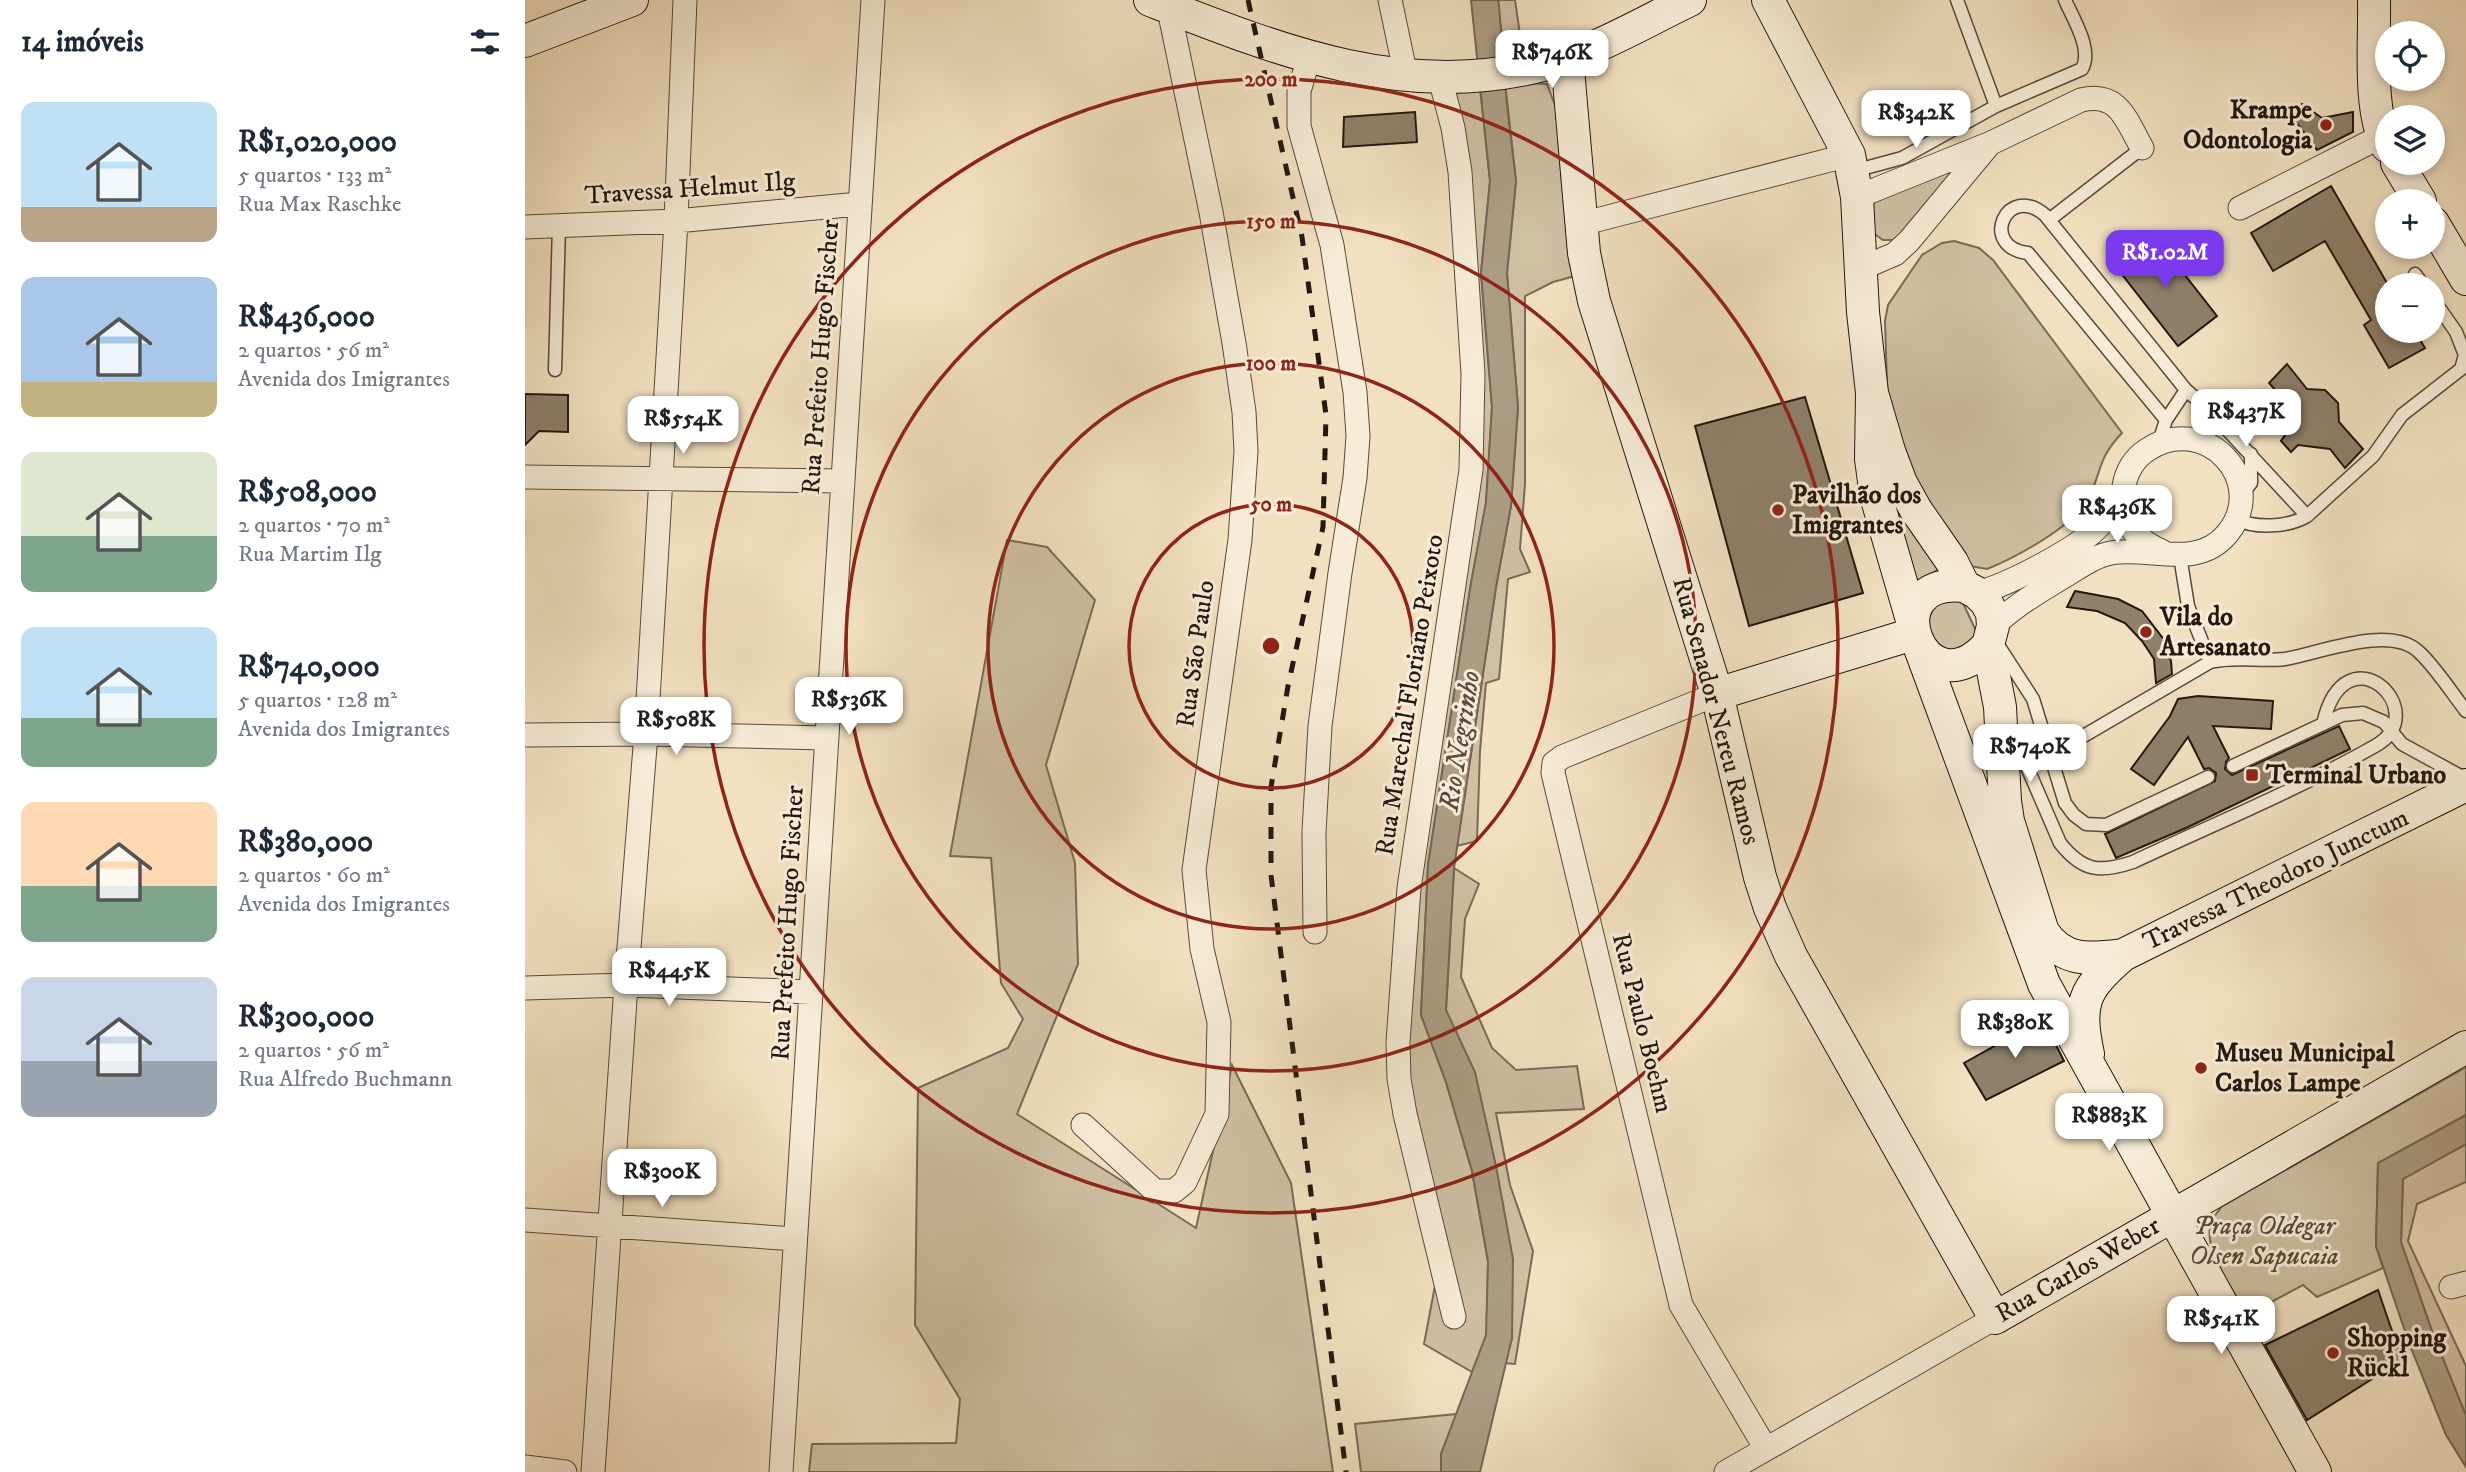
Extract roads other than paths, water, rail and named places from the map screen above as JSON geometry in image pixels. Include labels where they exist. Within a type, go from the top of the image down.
[{"type":"main road","points":[[525,41],[632,0]]},
{"type":"main road","points":[[1162,2],[1257,41],[1309,58],[1351,68],[1406,76],[1450,78],[1523,70],[1567,58],[1690,0]]},
{"type":"main road","points":[[1768,0],[1853,174],[1872,393],[1871,458],[1876,496],[1915,634],[2044,984],[2315,1472]]},
{"type":"main road","points":[[2374,0],[2377,105]]},
{"type":"main road","name":"Rua Senador Nereu Ramos","points":[[1567,58],[1588,276],[1717,694],[1760,877],[1779,932],[1995,1318]]},
{"type":"main road","points":[[2445,243],[2466,279]]},
{"type":"main road","points":[[1872,393],[1901,483],[1916,510],[1970,589],[1986,602],[1992,613],[1991,636],[2000,707]]},
{"type":"main road","points":[[1970,589],[1943,586],[1925,595],[1916,607],[1915,634],[1931,659],[1946,665],[1962,664],[1977,657],[1991,636]]},
{"type":"main road","points":[[1717,694],[1915,634]]},
{"type":"main road","name":"Travessa Theodoro Junctum","points":[[2000,707],[2008,821],[2043,932],[2051,944],[2063,953],[2097,958],[2123,955]]},
{"type":"main road","name":"Travessa Theodoro Junctum","points":[[2091,1066],[2082,1022],[2086,996],[2100,975],[2123,955],[2466,785]]},
{"type":"main road","name":"Rua Carlos Weber","points":[[1995,1318],[2466,1047]]},
{"type":"street","points":[[593,1472],[608,1228],[646,734],[676,221],[685,0]]},
{"type":"street","name":"Rua Prefeito Hugo Fischer","points":[[781,1472],[873,0]]},
{"type":"street","points":[[1390,0],[1406,76]]},
{"type":"street","name":"Rua São Paulo","points":[[1083,1125],[1155,1191],[1174,1191],[1185,1182],[1217,1115],[1219,1022],[1202,949],[1195,870],[1240,541],[1244,411],[1211,212],[1162,2]]},
{"type":"street","points":[[1309,58],[1299,91],[1299,126],[1332,245],[1356,392],[1358,436],[1355,478],[1320,726],[1314,832],[1315,932]]},
{"type":"street","name":"Rua Marechal Floriano Peixoto","points":[[1450,78],[1453,128],[1460,172],[1473,374],[1471,470],[1409,888],[1398,1042],[1399,1079],[1405,1115],[1454,1317]]},
{"type":"street","points":[[1581,223],[1853,174],[1990,143],[2081,100],[2094,97],[2108,100],[2119,107],[2142,148]]},
{"type":"street","points":[[1860,269],[1895,254],[1909,241],[1990,143]]},
{"type":"street","points":[[2240,208],[2375,154]]},
{"type":"street","name":"Travessa Helmut Ilg","points":[[525,227],[676,221],[859,204]]},
{"type":"street","points":[[1991,636],[2016,606],[2096,557],[2112,553],[2172,554],[2198,553],[2214,546],[2227,534],[2237,519],[2241,495],[2234,469],[2223,455],[2210,445],[2193,439],[2176,438],[2163,431],[2132,465],[2122,498],[2126,516],[2134,532],[2147,544],[2172,554]]},
{"type":"street","points":[[525,477],[841,481]]},
{"type":"street","points":[[1970,589],[1993,589],[2019,577],[2085,538],[2122,498]]},
{"type":"street","name":"Rua Paulo Boehm","points":[[1717,694],[1562,757],[1554,763],[1553,773],[1681,1305],[1766,1449]]},
{"type":"street","points":[[525,735],[646,734],[827,738]]},
{"type":"street","points":[[525,988],[626,985],[812,992]]},
{"type":"street","points":[[525,1220],[608,1228],[795,1239]]},
{"type":"street","name":"Rua Carlos Weber","points":[[1727,1472],[1995,1318]]},
{"type":"street","points":[[525,1467],[565,1472]]},
{"type":"lane","points":[[1958,0],[1996,106]]},
{"type":"lane","points":[[1853,174],[1902,158],[1996,106],[2082,69],[2086,62],[2086,50],[2065,0]]},
{"type":"lane","points":[[2049,220],[2142,148]]},
{"type":"lane","points":[[2186,390],[2163,431],[2028,253],[2009,247],[2003,239],[2003,219],[2009,211],[2017,206],[2027,205],[2037,208],[2049,220],[2186,390],[2208,409],[2307,516]]},
{"type":"lane","points":[[555,370],[559,225]]},
{"type":"lane","points":[[2237,519],[2245,524],[2284,524],[2298,521],[2307,516],[2372,456],[2402,415],[2461,369],[2465,355],[2456,332],[2445,316]]},
{"type":"lane","points":[[2241,495],[2251,483],[2251,454]]},
{"type":"lane","points":[[2172,554],[2188,606],[2210,662]]},
{"type":"lane","points":[[1991,636],[2033,699],[2066,803],[2074,815],[2086,824],[2106,825],[2208,778]]},
{"type":"lane","points":[[2051,755],[2210,662],[2230,658],[2282,659],[2383,639],[2400,642],[2418,650],[2466,711]]},
{"type":"lane","points":[[2000,707],[2060,843],[2072,858],[2090,869],[2112,869],[2133,862],[2344,764],[2381,743],[2392,731],[2396,715],[2392,698],[2382,685],[2366,679],[2349,681],[2335,690],[2327,705],[2323,724]]},
{"type":"lane","points":[[2233,765],[2342,715],[2364,713],[2383,722],[2402,744],[2466,779]]},
{"type":"lane","points":[[2381,743],[2402,744]]},
{"type":"water","name":"Rio Negrinho","points":[[1471,0],[1498,0],[1499,6],[1516,181],[1507,273],[1518,407],[1511,506],[1496,587],[1454,868],[1446,1010],[1475,1072],[1496,1166],[1513,1259],[1512,1338],[1480,1472],[1441,1472],[1441,1454],[1486,1335],[1488,1261],[1472,1171],[1446,1082],[1421,1015],[1428,865],[1486,502],[1492,407],[1481,273],[1490,181]]},
{"type":"water","points":[[2466,1115],[2466,1144],[2403,1179],[2401,1242],[2433,1334],[2466,1416],[2466,1467],[2446,1435],[2409,1343],[2376,1246],[2378,1163]]},
{"type":"railway","points":[[1248,0],[1302,237],[1326,415],[1323,527],[1288,686],[1271,787],[1271,875],[1346,1472]]},
{"type":"place","name":"Krampe Odontologia","points":[[2326,125]]},
{"type":"place","name":"Pavilhão dos Imigrantes","points":[[1778,510]]},
{"type":"place","name":"Vila do Artesanato","points":[[2146,632]]},
{"type":"place","name":"Terminal Urbano","points":[[2252,775]]},
{"type":"place","name":"Museu Municipal Carlos Lampe","points":[[2201,1068]]},
{"type":"place","name":"Shopping Rückl","points":[[2333,1353]]},
{"type":"park label","name":"Praça Oldegar Olsen Sapucaia","points":[[2264,1241]]}]
